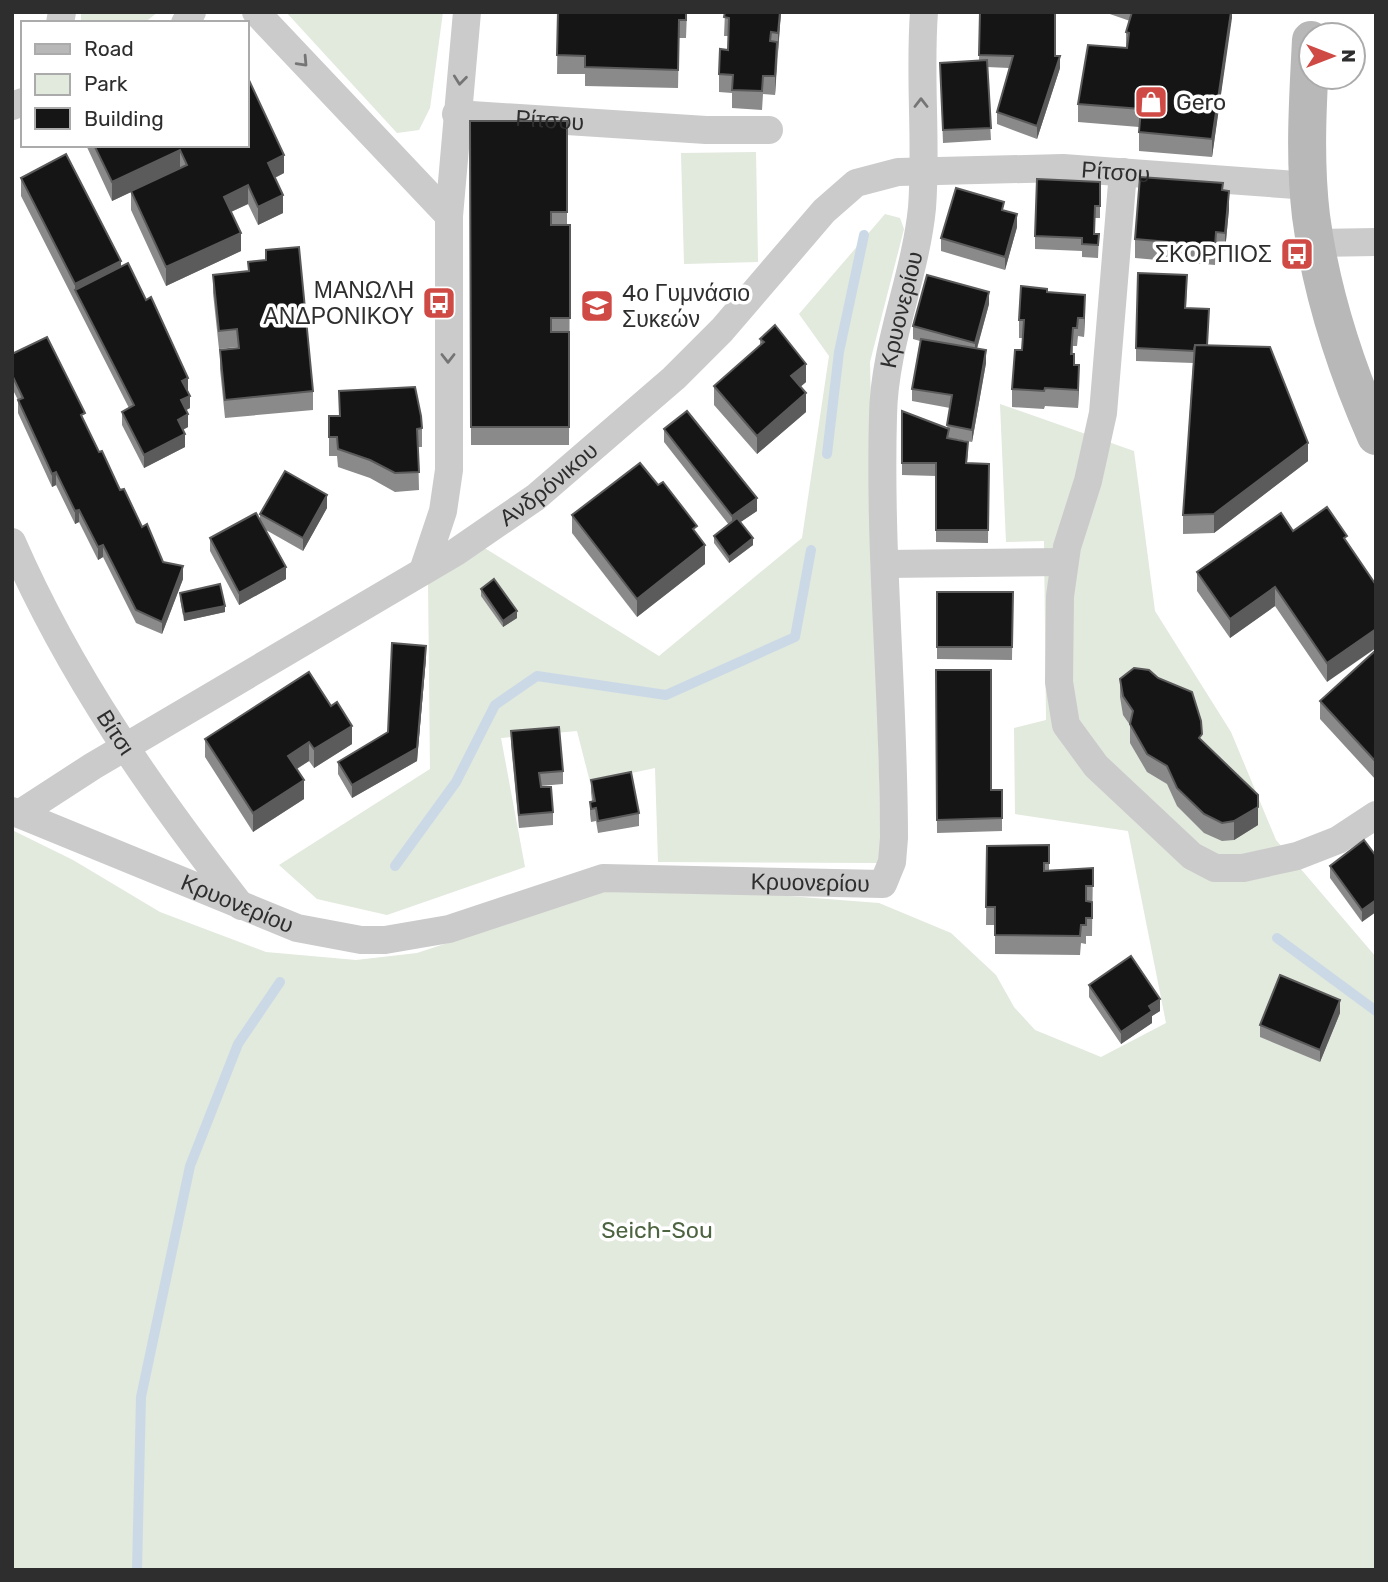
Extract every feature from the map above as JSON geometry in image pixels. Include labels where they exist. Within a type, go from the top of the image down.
[{"type":"main road","points":[[1310,91],[1309,186],[1316,243],[1336,328],[1376,436]]},
{"type":"street","points":[[256,12],[449,216]]},
{"type":"street","points":[[423,571],[443,511],[449,470],[449,216],[467,12]]},
{"type":"street","name":"Κρυονερίου","points":[[15,813],[243,907],[321,935],[385,940],[483,920],[569,887],[603,878],[883,884],[892,862],[894,838],[883,414],[894,341],[922,208],[924,12]]},
{"type":"street","name":"Ρίτσου","points":[[456,114],[692,129],[769,130]]},
{"type":"street","name":"Ρίτσου","points":[[922,171],[1063,168],[1309,186]]},
{"type":"street","name":"Ανδρόνικου","points":[[15,813],[423,571],[536,497],[650,402],[722,330],[842,192],[880,174],[922,171]]},
{"type":"street","points":[[1123,172],[1103,413],[1088,481],[1064,562],[1060,596],[1059,682],[1066,725],[1096,766],[1192,856],[1205,864],[1227,869],[1272,863],[1338,839],[1376,815]]},
{"type":"street","points":[[1316,243],[1376,242]]},
{"type":"street","name":"Βίτσι","points":[[12,542],[59,642],[125,747],[189,839],[243,907]]},
{"type":"street","points":[[885,564],[1064,562]]},
{"type":"green space","points":[[81,12],[158,12],[147,21],[81,21]]},
{"type":"green space","points":[[286,12],[443,12],[430,108],[419,130],[397,133]]},
{"type":"green space","points":[[756,152],[758,262],[684,264],[681,153]]},
{"type":"green space","points":[[885,214],[900,218],[904,229],[870,362],[881,863],[658,862],[655,768],[590,782],[577,731],[501,738],[525,867],[387,915],[317,899],[279,865],[430,769],[428,579],[483,547],[659,656],[802,538],[829,356],[799,314]]},
{"type":"green space","name":"Seich-Sou","points":[[1000,404],[1134,451],[1155,611],[1231,732],[1276,840],[1376,957],[1376,1570],[12,1570],[12,830],[73,860],[160,912],[266,952],[356,960],[417,953],[609,890],[710,890],[879,903],[951,933],[996,975],[1014,1007],[1035,1030],[1101,1057],[1166,1023],[1128,831],[1015,814],[1014,728],[1046,720],[1044,541],[1006,542]]},
{"type":"building","points":[[558,12],[686,12],[686,20],[679,20],[678,70],[585,67],[585,56],[557,55]]},
{"type":"building","points":[[725,12],[780,12],[778,33],[771,32],[770,41],[777,42],[775,76],[763,76],[762,91],[732,90],[733,75],[719,74],[720,49],[728,50],[729,18],[724,17]]},
{"type":"building","points":[[980,12],[1055,12],[1055,56],[1060,56],[1037,126],[997,112],[1013,56],[979,55]]},
{"type":"building","points":[[1132,12],[1231,12],[1212,139],[1139,132],[1141,109],[1078,104],[1088,45],[1127,48],[1129,33],[1126,32]]},
{"type":"building","points":[[987,60],[991,128],[943,130],[940,63]]},
{"type":"building","points":[[248,78],[284,155],[268,163],[283,195],[258,207],[248,185],[224,197],[241,233],[166,267],[131,191],[187,165],[180,150],[112,182],[95,147],[248,147]]},
{"type":"building","points":[[470,121],[567,121],[567,212],[551,212],[551,225],[570,225],[570,318],[551,318],[551,332],[569,332],[569,427],[471,427]]},
{"type":"building","points":[[66,154],[121,261],[75,284],[21,178]]},
{"type":"building","points":[[1140,177],[1223,183],[1222,190],[1229,191],[1225,233],[1216,232],[1215,246],[1135,239]]},
{"type":"building","points":[[1037,179],[1100,182],[1100,206],[1095,206],[1094,234],[1099,234],[1098,245],[1082,244],[1082,238],[1035,236]]},
{"type":"building","points":[[956,188],[1004,202],[1002,210],[1017,214],[1005,257],[941,238]]},
{"type":"building","points":[[299,247],[313,391],[225,400],[220,350],[239,348],[237,329],[219,331],[213,275],[249,271],[248,262],[266,260],[266,250]]},
{"type":"building","points":[[128,263],[146,300],[151,297],[188,378],[182,381],[190,396],[181,400],[188,414],[178,420],[185,434],[144,455],[122,412],[134,405],[75,290]]},
{"type":"building","points":[[1138,273],[1187,275],[1185,308],[1209,309],[1207,345],[1195,345],[1194,351],[1136,348]]},
{"type":"building","points":[[927,275],[989,292],[975,343],[913,326]]},
{"type":"building","points":[[1021,286],[1047,289],[1047,292],[1085,295],[1084,318],[1078,318],[1077,328],[1073,328],[1071,354],[1074,354],[1074,365],[1079,365],[1078,390],[1012,389],[1015,350],[1022,350],[1024,320],[1019,320]]},
{"type":"building","points":[[775,325],[806,364],[791,376],[806,393],[757,436],[714,386],[764,342],[760,339]]},
{"type":"building","points":[[47,337],[85,413],[81,415],[120,490],[124,489],[142,527],[147,524],[163,562],[183,566],[162,622],[136,610],[103,545],[98,547],[79,510],[75,511],[56,472],[52,474],[18,400],[23,398],[12,375],[12,354]]},
{"type":"building","points":[[921,339],[986,350],[972,430],[947,425],[952,395],[912,389]]},
{"type":"building","points":[[1195,345],[1270,347],[1308,443],[1214,514],[1183,515]]},
{"type":"building","points":[[415,387],[422,428],[417,429],[419,472],[395,473],[370,460],[338,449],[337,437],[329,437],[329,416],[340,416],[339,391]]},
{"type":"building","points":[[687,411],[757,498],[732,516],[664,429]]},
{"type":"building","points":[[902,411],[949,429],[947,438],[968,442],[966,463],[989,464],[988,530],[936,530],[936,463],[902,463]]},
{"type":"building","points":[[640,463],[658,485],[663,482],[697,526],[693,529],[705,545],[637,599],[572,515]]},
{"type":"building","points":[[285,471],[327,495],[303,538],[260,514]]},
{"type":"building","points":[[1327,507],[1376,585],[1376,629],[1327,663],[1275,587],[1230,619],[1197,572],[1281,513],[1293,531]]},
{"type":"building","points":[[256,513],[286,567],[239,593],[210,538]]},
{"type":"building","points":[[737,518],[753,538],[729,557],[714,536]]},
{"type":"building","points":[[494,579],[517,611],[503,621],[481,589]]},
{"type":"building","points":[[220,584],[225,606],[184,614],[180,593]]},
{"type":"building","points":[[937,592],[1013,592],[1012,647],[937,647]]},
{"type":"building","points":[[392,643],[426,646],[417,748],[352,785],[338,762],[388,732]]},
{"type":"building","points":[[1376,650],[1376,762],[1320,701]]},
{"type":"building","points":[[1134,668],[1149,670],[1158,678],[1192,692],[1201,721],[1202,734],[1199,738],[1258,795],[1258,807],[1234,821],[1222,823],[1204,814],[1177,788],[1167,766],[1147,754],[1130,724],[1133,711],[1123,696],[1120,679]]},
{"type":"building","points":[[936,670],[991,670],[991,790],[1002,790],[1002,818],[937,820]]},
{"type":"building","points":[[309,672],[331,706],[337,702],[352,726],[314,749],[309,742],[288,756],[304,780],[253,813],[205,739]]},
{"type":"building","points":[[559,727],[563,771],[539,773],[541,787],[551,787],[553,812],[519,815],[511,731]]},
{"type":"building","points":[[631,772],[639,813],[598,821],[596,808],[591,809],[590,802],[595,801],[591,780]]},
{"type":"building","points":[[1364,840],[1376,856],[1376,900],[1362,910],[1330,866]]},
{"type":"building","points":[[1049,845],[1049,863],[1044,863],[1044,871],[1093,868],[1093,886],[1086,886],[1086,901],[1092,902],[1092,918],[1086,918],[1086,925],[1081,925],[1080,936],[995,935],[995,907],[986,907],[987,846]]},
{"type":"building","points":[[1131,956],[1160,999],[1149,1006],[1152,1011],[1121,1032],[1089,985]]},
{"type":"building","points":[[1280,975],[1340,1000],[1320,1050],[1260,1025]]},
{"type":"waterway","points":[[827,454],[839,352],[864,235]]},
{"type":"waterway","points":[[395,866],[456,782],[495,705],[537,676],[666,695],[795,637],[811,550]]},
{"type":"waterway","points":[[1277,938],[1376,1011]]},
{"type":"waterway","points":[[137,1570],[141,1397],[190,1166],[238,1044],[280,982]]},
{"type":"place","name":"Gero","points":[[1151,102]]},
{"type":"place","name":"ΣΚΟΡΠΙΟΣ","points":[[1297,254]]},
{"type":"place","name":"ΜΑΝΩΛΗ ΑΝΔΡΟΝΙΚΟΥ","points":[[439,303]]},
{"type":"place","name":"4ο Γυμνάσιο Συκεών","points":[[597,306]]}]
